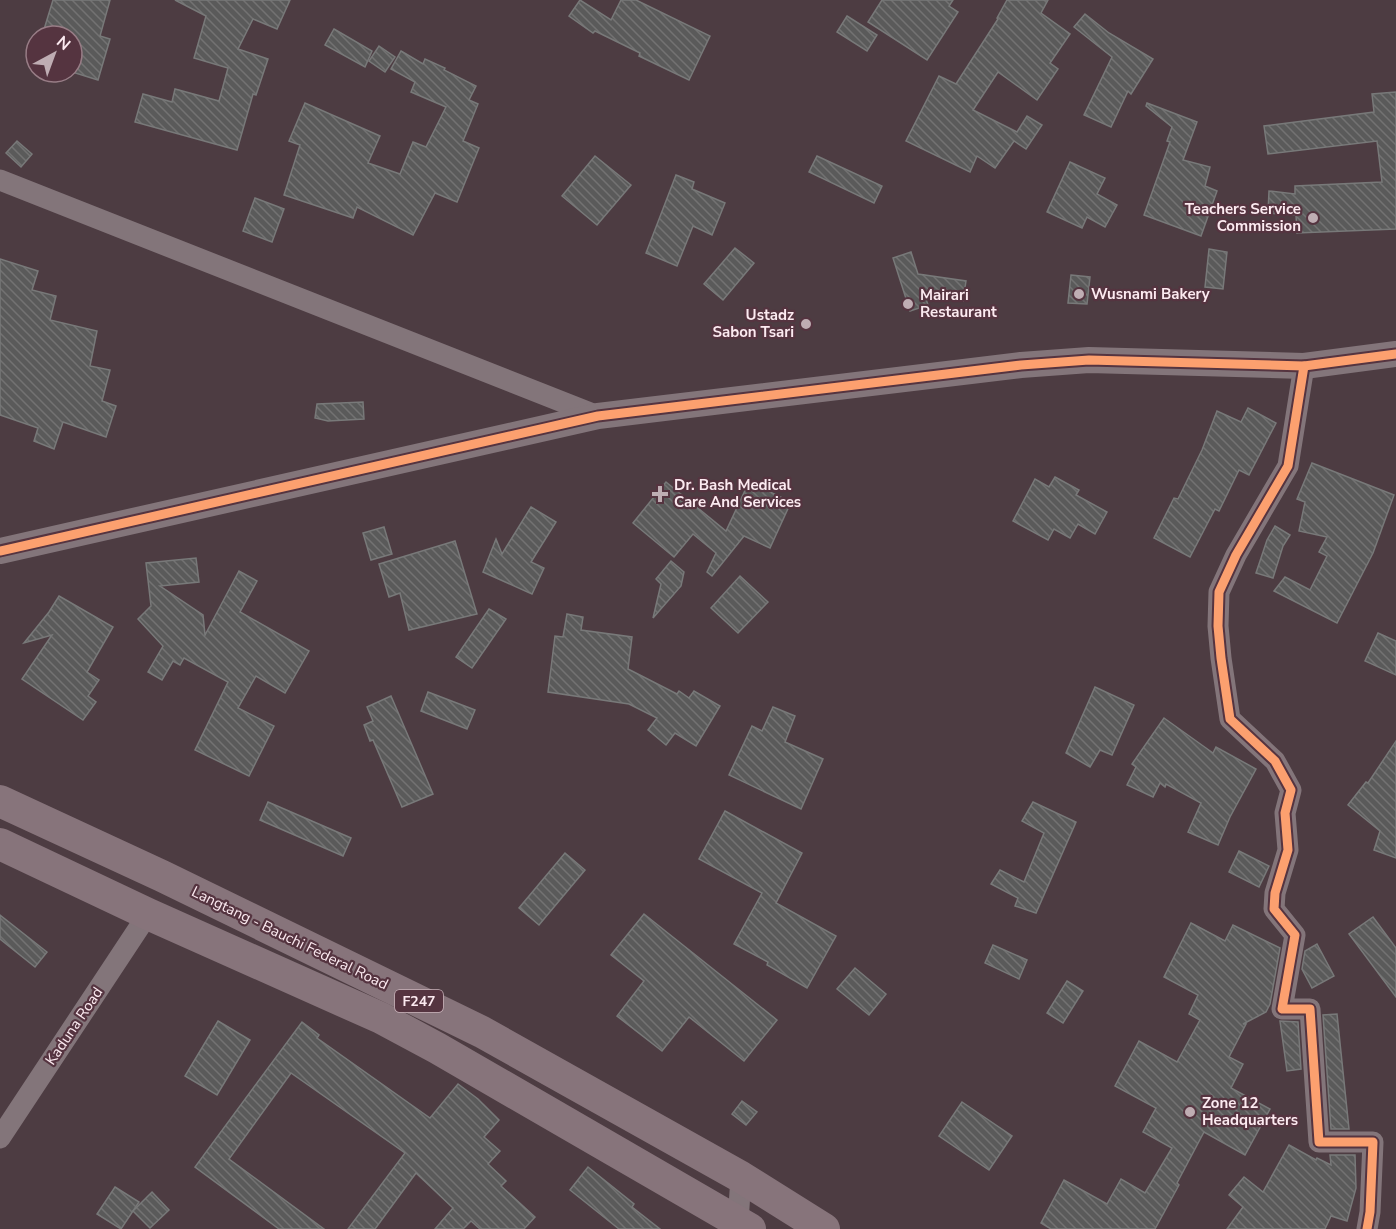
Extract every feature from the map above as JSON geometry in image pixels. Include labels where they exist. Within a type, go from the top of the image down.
[{"type":"main road","name":"Langtang - Bauchi Federal Road","points":[[0,801],[162,876],[482,1032],[741,1177],[824,1229]]},
{"type":"main road","name":"F247","points":[[0,844],[148,914],[381,1018],[437,1048],[702,1215],[741,1227]]},
{"type":"street","points":[[0,180],[598,416]]},
{"type":"street","points":[[0,551],[598,416],[1021,365],[1089,360],[1304,366],[1396,354]]},
{"type":"street","points":[[1304,366],[1288,466],[1236,555],[1219,592],[1218,626],[1230,719],[1275,761],[1291,790],[1285,813],[1288,850],[1275,893],[1274,909],[1295,935],[1282,1010],[1310,1009],[1319,1142],[1373,1142],[1370,1212],[1367,1229]]},
{"type":"street","name":"Kaduna Road","points":[[0,1138],[148,914]]},
{"type":"street","points":[[741,1177],[741,1227]]},
{"type":"building","points":[[53,0],[110,0],[100,36],[110,39],[98,80],[84,76],[84,24],[46,24]]},
{"type":"building","points":[[175,0],[290,0],[277,29],[253,19],[238,49],[268,59],[256,95],[253,94],[237,150],[135,122],[143,94],[172,102],[175,89],[219,101],[228,68],[194,58],[206,16]]},
{"type":"building","points":[[580,0],[611,20],[621,0],[636,0],[710,36],[689,80],[639,56],[640,53],[595,31],[593,33],[569,16]]},
{"type":"building","points":[[882,0],[953,0],[949,6],[958,12],[927,60],[868,22]]},
{"type":"building","points":[[1007,0],[1048,0],[1041,13],[1070,34],[1050,63],[1058,69],[1037,100],[998,72],[973,110],[1017,132],[1027,116],[1042,125],[1026,149],[1014,141],[995,168],[977,156],[970,172],[906,141],[939,76],[956,84],[998,19]]},
{"type":"building","points":[[1085,14],[1109,33],[1153,59],[1131,94],[1128,91],[1111,127],[1084,115],[1112,57],[1074,27]]},
{"type":"building","points":[[847,16],[877,35],[867,51],[837,32]]},
{"type":"building","points":[[334,29],[372,51],[365,67],[325,45]]},
{"type":"building","points":[[379,46],[395,57],[385,72],[369,61]]},
{"type":"building","points":[[401,51],[423,64],[425,59],[445,68],[444,70],[476,86],[469,100],[478,104],[463,141],[479,148],[457,202],[435,193],[413,235],[357,207],[353,218],[284,195],[300,145],[289,141],[305,103],[380,136],[368,163],[400,174],[413,142],[426,147],[446,107],[411,92],[415,82],[391,69]]},
{"type":"building","points":[[1396,92],[1396,229],[1297,233],[1296,215],[1268,213],[1269,191],[1295,194],[1295,186],[1382,182],[1377,141],[1268,154],[1264,126],[1374,112],[1372,94]]},
{"type":"building","points":[[1147,103],[1197,122],[1183,160],[1210,167],[1205,186],[1217,191],[1201,236],[1144,215],[1170,142],[1167,141],[1172,127],[1146,106]]},
{"type":"building","points":[[17,141],[32,154],[21,167],[6,153]]},
{"type":"building","points":[[595,156],[631,185],[597,225],[562,196]]},
{"type":"building","points":[[817,156],[882,186],[874,203],[809,172]]},
{"type":"building","points":[[1070,162],[1105,178],[1097,194],[1117,205],[1105,227],[1087,217],[1082,228],[1047,212]]},
{"type":"building","points":[[676,175],[694,182],[692,189],[725,203],[712,235],[693,226],[677,266],[646,253]]},
{"type":"building","points":[[255,198],[284,209],[272,242],[243,231]]},
{"type":"building","points":[[735,248],[754,263],[723,300],[704,284]]},
{"type":"building","points":[[1209,249],[1227,252],[1223,289],[1205,287]]},
{"type":"building","points":[[911,252],[918,274],[966,281],[963,301],[925,296],[928,305],[910,311],[893,258]]},
{"type":"building","points":[[0,259],[38,271],[32,290],[56,296],[50,320],[97,331],[90,366],[110,370],[102,401],[116,406],[106,437],[63,422],[54,449],[34,441],[38,428],[0,415]]},
{"type":"building","points":[[1071,275],[1090,277],[1087,304],[1068,303]]},
{"type":"building","points":[[363,402],[364,419],[328,421],[315,418],[317,404]]},
{"type":"building","points":[[1248,408],[1276,423],[1249,475],[1239,470],[1219,511],[1215,509],[1190,557],[1154,538],[1174,498],[1178,499],[1202,450],[1217,411],[1241,422]]},
{"type":"building","points":[[1312,463],[1394,495],[1373,553],[1337,623],[1274,591],[1285,577],[1310,590],[1327,556],[1319,552],[1327,537],[1299,531],[1305,502],[1297,499]]},
{"type":"building","points":[[1055,477],[1079,490],[1076,495],[1107,512],[1095,534],[1078,524],[1070,538],[1054,529],[1048,540],[1013,521],[1035,479],[1049,487]]},
{"type":"building","points":[[666,482],[726,531],[749,482],[791,502],[770,548],[744,536],[712,576],[707,572],[716,553],[693,534],[674,557],[633,523]]},
{"type":"building","points":[[531,507],[556,522],[531,562],[544,568],[532,594],[483,572],[496,539],[502,554]]},
{"type":"building","points":[[1275,526],[1290,535],[1283,546],[1273,578],[1256,573],[1267,540]]},
{"type":"building","points":[[384,527],[392,554],[371,560],[363,533]]},
{"type":"building","points":[[455,541],[477,614],[409,630],[400,593],[389,597],[379,564]]},
{"type":"building","points":[[196,558],[199,582],[160,586],[203,615],[205,635],[239,571],[257,581],[240,612],[309,651],[285,693],[256,676],[238,708],[274,726],[249,776],[195,750],[228,682],[184,658],[180,665],[173,661],[162,680],[148,672],[163,646],[138,619],[151,606],[146,563]]},
{"type":"building","points":[[671,561],[684,572],[681,586],[653,618],[661,584],[656,579]]},
{"type":"building","points":[[740,576],[768,602],[738,633],[711,608]]},
{"type":"building","points":[[59,596],[113,627],[87,672],[99,680],[88,696],[96,702],[83,720],[22,679],[52,635],[24,643]]},
{"type":"building","points":[[489,609],[506,619],[472,668],[456,657]]},
{"type":"building","points":[[567,614],[583,617],[581,630],[632,637],[628,669],[677,694],[679,691],[689,698],[694,691],[720,706],[696,746],[675,733],[666,745],[648,730],[657,718],[629,704],[548,692],[555,636],[563,637]]},
{"type":"building","points":[[1378,633],[1396,641],[1396,675],[1365,661]]},
{"type":"building","points":[[1095,687],[1134,705],[1112,755],[1100,750],[1090,767],[1066,753]]},
{"type":"building","points":[[428,692],[475,710],[467,729],[421,711]]},
{"type":"building","points":[[391,696],[433,794],[402,807],[373,740],[370,741],[364,725],[373,721],[367,707]]},
{"type":"building","points":[[773,707],[795,716],[785,742],[823,759],[801,809],[729,775],[752,726],[762,731]]},
{"type":"building","points":[[1164,718],[1213,753],[1216,747],[1256,769],[1218,845],[1188,832],[1201,803],[1166,784],[1165,787],[1160,783],[1153,797],[1127,785],[1136,767],[1132,764]]},
{"type":"building","points":[[1396,741],[1396,858],[1374,850],[1380,831],[1348,805],[1366,782],[1368,783]]},
{"type":"building","points":[[268,802],[351,838],[343,856],[260,820]]},
{"type":"building","points":[[1033,802],[1076,822],[1036,913],[1015,906],[1018,898],[991,884],[1000,870],[1024,882],[1044,833],[1022,821]]},
{"type":"building","points":[[725,811],[802,853],[776,903],[836,936],[807,988],[767,965],[768,962],[734,944],[762,893],[699,859]]},
{"type":"building","points":[[1239,851],[1269,866],[1259,887],[1229,872]]},
{"type":"building","points":[[565,853],[585,870],[539,925],[519,908]]},
{"type":"building","points":[[644,914],[777,1020],[744,1061],[689,1017],[662,1051],[617,1016],[644,981],[611,955]]},
{"type":"building","points":[[0,915],[47,952],[35,967],[0,939]]},
{"type":"building","points":[[1373,917],[1396,948],[1396,997],[1349,934]]},
{"type":"building","points":[[1191,923],[1225,941],[1233,925],[1280,948],[1270,1004],[1266,1012],[1243,1024],[1246,1024],[1229,1057],[1243,1064],[1231,1088],[1270,1109],[1245,1155],[1204,1132],[1155,1229],[1051,1229],[1041,1223],[1064,1180],[1107,1204],[1121,1179],[1145,1193],[1172,1148],[1143,1132],[1156,1108],[1115,1086],[1139,1041],[1177,1062],[1200,1020],[1189,1014],[1198,995],[1164,977]]},
{"type":"building","points":[[1317,944],[1334,976],[1312,988],[1302,969],[1305,951]]},
{"type":"building","points":[[993,945],[1027,960],[1019,979],[985,963]]},
{"type":"building","points":[[855,968],[886,994],[869,1015],[837,989]]},
{"type":"building","points":[[1067,981],[1083,991],[1063,1023],[1047,1013]]},
{"type":"building","points":[[1337,1014],[1349,1129],[1331,1129],[1323,1015]]},
{"type":"building","points":[[218,1021],[250,1040],[217,1095],[185,1076]]},
{"type":"building","points":[[1280,1021],[1298,1022],[1301,1069],[1287,1071]]},
{"type":"building","points":[[302,1022],[319,1035],[317,1038],[430,1118],[458,1084],[478,1099],[499,1120],[484,1137],[500,1151],[488,1164],[506,1181],[501,1186],[535,1217],[524,1229],[480,1229],[471,1221],[463,1229],[435,1229],[453,1208],[416,1173],[375,1229],[348,1229],[405,1153],[291,1073],[229,1159],[324,1229],[279,1229],[195,1167]]},
{"type":"building","points":[[742,1101],[757,1112],[746,1125],[732,1114]]},
{"type":"building","points":[[962,1102],[1012,1136],[989,1170],[939,1136]]},
{"type":"building","points":[[1289,1145],[1316,1160],[1317,1158],[1331,1165],[1330,1155],[1355,1155],[1356,1188],[1347,1221],[1331,1216],[1325,1229],[1227,1229],[1243,1207],[1229,1195],[1244,1177],[1263,1192]]},
{"type":"building","points":[[588,1167],[634,1204],[632,1207],[660,1229],[619,1229],[570,1190]]},
{"type":"building","points":[[115,1187],[139,1202],[121,1229],[97,1214]]},
{"type":"building","points":[[152,1192],[169,1210],[150,1228],[133,1211]]},
{"type":"cycle path","points":[[0,551],[598,416],[1021,365],[1089,360],[1304,366],[1396,354]]},
{"type":"cycle path","points":[[1304,366],[1288,466],[1236,555],[1219,592],[1218,626],[1230,719],[1275,761],[1291,790],[1285,813],[1288,850],[1275,893],[1274,909],[1295,935],[1282,1009],[1310,1009],[1319,1142],[1373,1142],[1370,1212],[1367,1229]]},
{"type":"place","name":"Teachers Service Commission","points":[[1313,218]]},
{"type":"place","name":"Wusnami Bakery","points":[[1079,294]]},
{"type":"place","name":"Mairari Restaurant","points":[[908,304]]},
{"type":"place","name":"Ustadz Sabon Tsari","points":[[806,324]]},
{"type":"place","name":"Dr. Bash Medical Care And Services","points":[[660,494]]},
{"type":"place","name":"Zone 12 Headquarters","points":[[1190,1112]]}]
